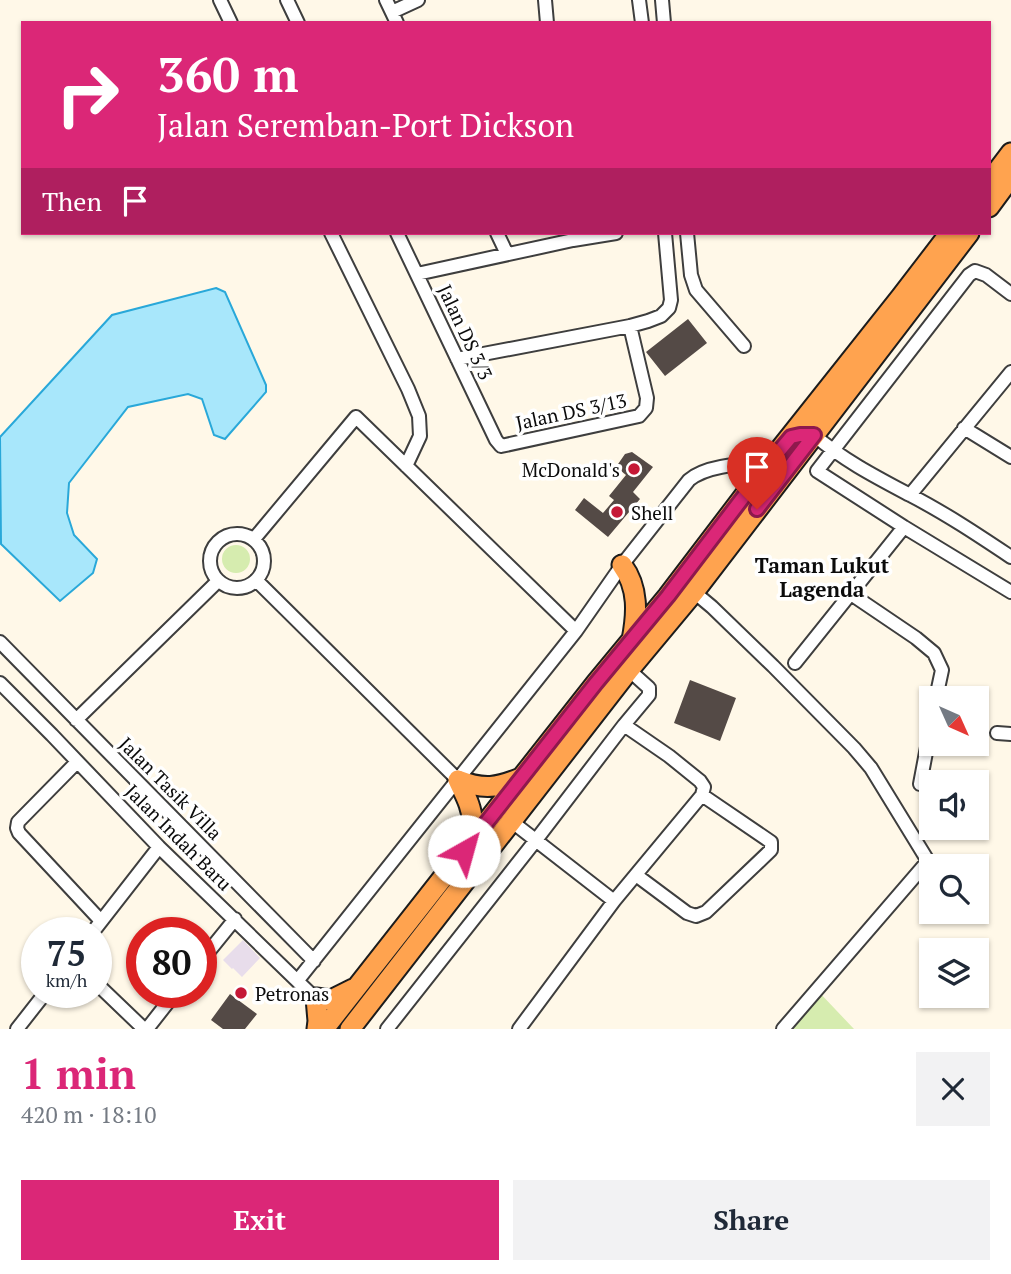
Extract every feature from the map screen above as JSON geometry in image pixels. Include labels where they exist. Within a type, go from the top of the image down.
[{"type":"highway","points":[[991,179],[1011,153]]},
{"type":"highway","points":[[991,204],[1011,177]]},
{"type":"highway","points":[[330,1025],[357,987],[687,572],[948,235]]},
{"type":"highway","points":[[350,1029],[629,670],[694,592],[967,235]]},
{"type":"highway","points":[[811,410],[808,421],[814,435]]},
{"type":"highway","points":[[791,437],[814,435]]},
{"type":"highway","points":[[622,565],[630,576],[635,601],[636,613],[631,641]]},
{"type":"highway","points":[[687,572],[694,592]]},
{"type":"highway","points":[[668,596],[694,592]]},
{"type":"highway","points":[[458,780],[479,787],[493,787],[523,777]]},
{"type":"highway","points":[[458,780],[468,801],[473,825],[464,851]]},
{"type":"highway","points":[[508,796],[507,806],[511,821]]},
{"type":"highway","points":[[482,829],[495,823],[511,821]]},
{"type":"highway","points":[[317,1029],[316,998],[331,1000],[357,987]]},
{"type":"highway","points":[[330,1025],[366,1009]]},
{"type":"street","points":[[220,0],[230,21]]},
{"type":"street","points":[[287,0],[297,21]]},
{"type":"street","points":[[386,0],[395,18],[418,0]]},
{"type":"street","points":[[545,0],[547,21]]},
{"type":"street","points":[[639,0],[642,21]]},
{"type":"street","points":[[662,0],[664,21]]},
{"type":"street","points":[[332,235],[419,416],[420,436],[406,466]]},
{"type":"street","name":"Jalan DS 3/3","points":[[398,235],[501,446]]},
{"type":"street","points":[[498,235],[507,254]]},
{"type":"street","points":[[417,274],[573,237],[594,235]]},
{"type":"street","points":[[457,359],[630,326],[661,316],[669,308],[671,300],[665,235]]},
{"type":"street","points":[[687,235],[695,290],[744,346]]},
{"type":"street","points":[[949,259],[969,275]]},
{"type":"street","points":[[1011,294],[986,275],[975,271],[969,275],[817,471],[1011,592]]},
{"type":"street","name":"Jalan DS 3/13","points":[[501,446],[639,416],[646,408],[647,398],[630,326]]},
{"type":"street","points":[[910,495],[1011,372]]},
{"type":"street","points":[[254,539],[356,417],[576,632]]},
{"type":"street","points":[[964,428],[1011,457]]},
{"type":"street","points":[[814,435],[877,479],[910,495],[1011,557]]},
{"type":"street","points":[[298,981],[576,632],[622,565],[690,480],[697,474],[712,470],[770,462]]},
{"type":"street","points":[[794,663],[904,527]]},
{"type":"street","points":[[237,533],[254,539],[264,555],[262,573],[249,585],[233,588],[218,581],[210,564],[210,555],[220,539],[237,533]]},
{"type":"street","points":[[256,580],[458,780]]},
{"type":"street","points":[[76,720],[218,581]]},
{"type":"street","points":[[694,592],[854,748],[871,768],[928,861],[783,1029]]},
{"type":"street","points":[[851,594],[934,653],[942,670],[939,686]]},
{"type":"street","name":"Jalan Tasik Villa","points":[[0,642],[314,961]]},
{"type":"street","points":[[387,1029],[650,692],[629,670]]},
{"type":"street","name":"Jalan Indah Baru","points":[[0,683],[159,847],[316,998],[330,1025]]},
{"type":"street","points":[[519,1029],[614,901],[702,795],[704,786],[700,781],[624,725]]},
{"type":"street","points":[[996,733],[1011,734]]},
{"type":"street","points":[[77,762],[18,822],[17,828],[97,917]]},
{"type":"street","points":[[636,875],[687,913],[696,916],[706,912],[771,850],[771,842],[702,795]]},
{"type":"street","points":[[511,821],[614,901]]},
{"type":"street","points":[[104,917],[159,847]]},
{"type":"street","points":[[217,941],[235,919]]},
{"type":"street","points":[[112,998],[146,1029],[163,1008]]},
{"type":"street","points":[[17,1029],[33,1008]]},
{"type":"shaded area","points":[[243,940],[260,958],[242,977],[223,960]]},
{"type":"green space","points":[[236,545],[246,549],[250,559],[246,569],[236,573],[226,569],[222,559],[226,549]]},
{"type":"green space","points":[[817,990],[854,1029],[781,1029]]},
{"type":"water","points":[[216,288],[225,292],[266,385],[266,392],[225,439],[214,435],[202,399],[188,394],[128,407],[69,483],[67,513],[74,535],[97,559],[93,573],[60,601],[1,544],[0,437],[112,315]]},
{"type":"building","points":[[688,319],[707,343],[665,376],[646,352]]},
{"type":"building","name":"Shell","points":[[632,452],[653,467],[633,492],[640,499],[608,537],[575,510],[584,498],[603,513],[614,500],[609,496],[626,475],[616,467],[625,454]]},
{"type":"building","points":[[690,680],[736,698],[720,741],[674,723]]},
{"type":"building","points":[[230,994],[257,1014],[245,1029],[223,1029],[211,1020]]},
{"type":"place","name":"McDonald's","points":[[634,469]]},
{"type":"place","name":"Shell","points":[[617,512]]},
{"type":"place","name":"Petronas","points":[[241,993]]},
{"type":"district","name":"Taman Lukut Lagenda","points":[[822,577]]},
{"type":"route","points":[[464,851],[791,437],[814,435],[757,509]]}]
